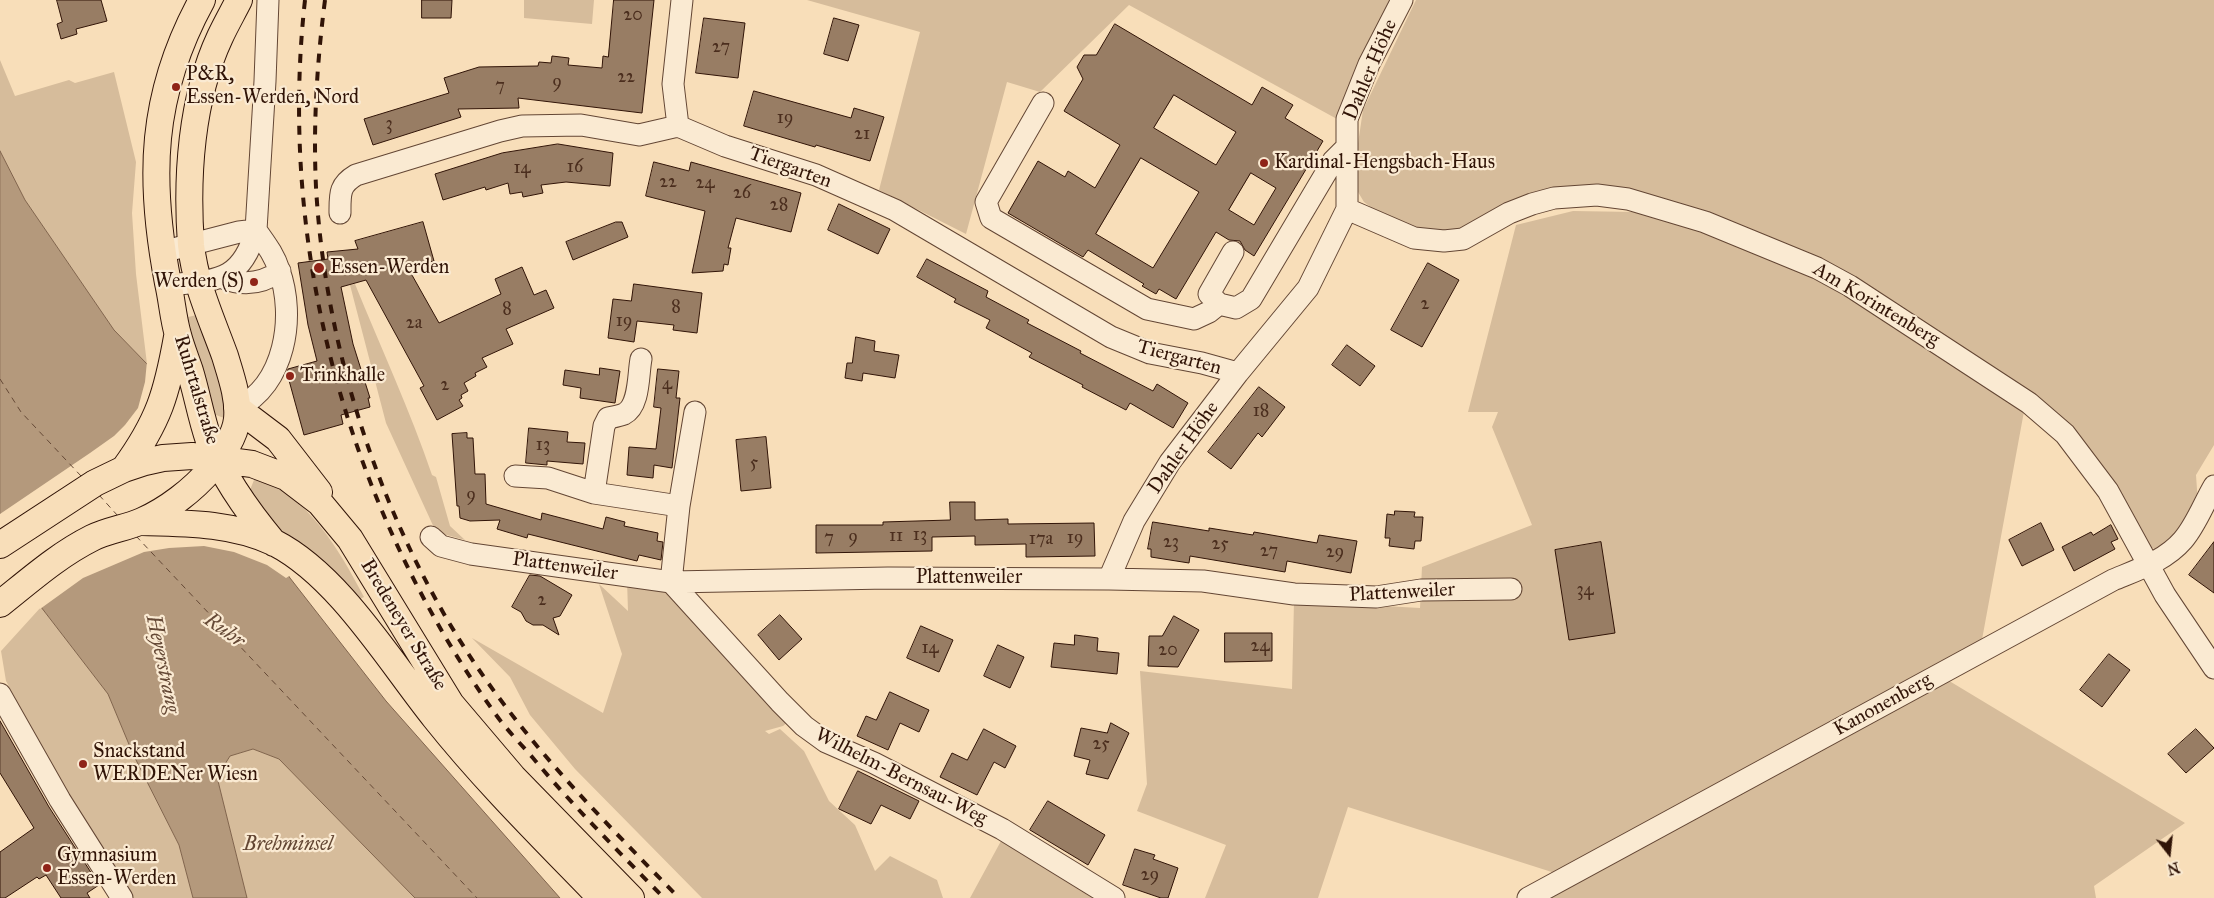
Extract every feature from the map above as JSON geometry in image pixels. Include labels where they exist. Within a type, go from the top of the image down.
[{"type":"main road","name":"Ruhrtalstraße","points":[[202,0],[190,22],[171,72],[160,119],[155,193],[162,252],[177,333],[204,424],[222,458]]},
{"type":"main road","name":"Ruhrtalstraße","points":[[222,458],[235,428],[237,408],[231,375],[198,282],[191,246],[190,184],[192,143],[202,89],[219,38],[239,0]]},
{"type":"main road","points":[[1,544],[72,496],[124,468],[142,444],[155,421],[170,374],[177,333]]},
{"type":"main road","points":[[237,408],[278,439],[305,472],[335,518]]},
{"type":"main road","name":"Bredeneyer Straße","points":[[124,468],[163,458],[192,456],[222,458],[263,467],[304,489],[335,518],[350,539],[451,704],[513,776],[631,898]]},
{"type":"main road","points":[[0,604],[42,571],[79,546],[110,531],[142,522],[193,487],[222,458],[245,506],[277,545]]},
{"type":"main road","name":"Bredeneyer Straße","points":[[142,522],[195,524],[228,528],[277,545],[306,565],[353,611],[434,717],[493,788],[601,898]]},
{"type":"street","points":[[223,278],[244,261],[251,248],[256,230],[266,81],[268,0]]},
{"type":"street","points":[[340,213],[340,194],[345,182],[356,174],[500,131],[522,126],[581,125],[639,135],[678,126],[673,84],[682,0]]},
{"type":"street","name":"Dahler Höhe","points":[[1109,579],[1134,521],[1170,462],[1238,373],[1308,288],[1347,209],[1347,119],[1369,64],[1402,0]]},
{"type":"street","points":[[1042,103],[986,202],[991,218],[1147,309],[1194,319],[1209,312],[1219,304]]},
{"type":"street","name":"Tiergarten","points":[[678,126],[725,146],[816,175],[895,210],[1111,337],[1150,353],[1202,363],[1238,373]]},
{"type":"street","points":[[1233,252],[1209,294],[1219,304],[1236,308],[1251,299],[1328,169],[1346,147]]},
{"type":"street","name":"Am Korintenberg","points":[[1347,209],[1414,238],[1444,241],[1462,239],[1509,213],[1554,198],[1598,196],[1628,199],[1705,222],[1817,268],[1850,286],[2006,387],[2029,403],[2065,434],[2108,491],[2165,596],[2214,668]]},
{"type":"street","points":[[162,252],[239,232],[256,230]]},
{"type":"street","points":[[237,408],[250,402],[268,382],[284,340],[287,311],[280,271],[271,250],[256,230]]},
{"type":"street","points":[[169,286],[223,278],[235,282],[254,282],[266,280],[280,271]]},
{"type":"street","points":[[594,493],[604,426],[608,418],[624,414],[631,408],[635,399],[640,359]]},
{"type":"street","points":[[671,582],[678,506],[695,412]]},
{"type":"street","points":[[515,476],[548,478],[594,493],[678,506]]},
{"type":"street","name":"Kanonenberg","points":[[1528,898],[2113,580],[2149,564],[2168,553],[2184,539],[2214,486]]},
{"type":"street","name":"Plattenweiler","points":[[431,537],[441,546],[471,554],[671,582],[888,578],[1203,581],[1294,594],[1376,597],[1421,590],[1511,589]]},
{"type":"street","name":"Wilhelm-Bernsau-Weg","points":[[671,582],[780,702],[804,726],[826,742],[874,763],[1002,829],[1114,898]]},
{"type":"street","points":[[0,694],[60,800],[122,898]]},
{"type":"green space","points":[[524,0],[594,0],[592,24],[524,18]]},
{"type":"green space","points":[[807,0],[1395,0],[1337,119],[1129,5],[1040,92],[1007,82],[966,234],[879,190],[920,32]]},
{"type":"green space","points":[[1416,0],[2214,0],[2214,445],[2196,475],[2198,504],[2178,535],[2155,549],[2149,547],[2053,412],[1729,226],[1550,194],[1460,233],[1424,232],[1393,224],[1364,202],[1358,192],[1357,150],[1363,110]]},
{"type":"green space","points":[[0,60],[15,96],[69,80],[75,83],[114,72],[136,162],[132,213],[136,274],[147,364],[114,330],[25,200],[0,151]]},
{"type":"green space","points":[[1573,211],[1635,212],[1727,235],[1808,270],[2025,406],[1981,645],[1558,874],[1348,807],[1318,898],[1205,898],[1226,845],[1137,811],[1147,784],[1140,671],[1292,689],[1294,601],[1420,608],[1422,567],[1532,525],[1492,427],[1498,412],[1468,412],[1516,225]]},
{"type":"green space","points":[[355,284],[405,403],[432,475],[436,477],[450,526],[465,540],[436,532],[386,423],[350,285]]},
{"type":"green space","points":[[197,315],[225,398],[224,418],[216,415],[212,416],[188,317]]},
{"type":"green space","points":[[256,475],[292,497],[307,511],[344,560],[364,597],[360,599],[272,521],[250,490]]},
{"type":"green space","points":[[627,580],[661,587],[789,721],[783,726],[765,731],[769,734],[780,729],[804,751],[829,801],[855,825],[875,871],[890,856],[937,880],[943,898],[702,898],[575,769],[530,715],[510,677],[472,638],[603,713],[622,654],[599,584],[628,611]]},
{"type":"green space","points":[[41,607],[108,694],[133,754],[179,845],[193,898],[130,898],[36,737],[6,681],[1,651]]},
{"type":"green space","points":[[1946,679],[2185,823],[2094,886],[2096,898],[1547,898]]},
{"type":"green space","name":"Brehminsel","points":[[253,749],[279,759],[415,898],[247,898],[217,777],[230,756]]},
{"type":"green space","points":[[1001,841],[1092,898],[970,898]]},
{"type":"water","points":[[0,151],[25,200],[114,330],[147,364],[290,578],[386,701],[560,898],[415,898],[279,759],[253,749],[230,756],[217,777],[247,898],[193,898],[179,845],[133,754],[108,694],[41,607],[0,546]]},
{"type":"pier","points":[[147,361],[291,575],[286,578],[267,565],[234,552],[204,546],[169,548],[144,552],[83,578],[40,609],[0,551],[0,514],[114,436],[125,425],[138,408],[145,382]]},
{"type":"building","points":[[57,0],[101,0],[107,21],[76,29],[77,34],[61,39],[57,24],[62,22]]},
{"type":"building","points":[[422,0],[452,0],[451,18],[422,18]]},
{"type":"building","points":[[614,0],[654,0],[642,113],[518,98],[519,108],[458,109],[461,117],[373,145],[364,119],[449,93],[444,78],[479,67],[538,66],[539,62],[551,63],[552,56],[569,58],[568,65],[602,68],[603,56],[608,57]]},
{"type":"building","points":[[704,18],[745,23],[738,78],[696,73]]},
{"type":"building","points":[[834,18],[859,25],[848,61],[824,54]]},
{"type":"building","name":"Kardinal-Hengsbach-Haus","points":[[1115,24],[1252,105],[1262,87],[1293,105],[1285,118],[1323,141],[1254,256],[1245,250],[1240,241],[1229,240],[1216,232],[1176,299],[1159,289],[1156,294],[1142,286],[1144,284],[1088,250],[1083,257],[1008,213],[1038,161],[1065,177],[1068,171],[1095,188],[1120,145],[1064,111],[1083,79],[1077,67],[1084,55],[1096,55]],"holes":[[[1174,95],[1236,132],[1216,165],[1154,128]],[[1141,158],[1199,192],[1153,268],[1096,234]],[[1251,173],[1276,188],[1254,225],[1229,210]]]},
{"type":"building","points":[[754,91],[851,118],[854,108],[884,117],[870,161],[744,126]]},
{"type":"building","points":[[558,144],[613,153],[610,186],[566,182],[541,185],[543,193],[523,197],[522,192],[510,194],[508,183],[486,190],[485,187],[443,200],[435,174],[502,153]]},
{"type":"building","points":[[654,162],[689,171],[691,162],[801,193],[791,232],[736,218],[728,248],[731,248],[728,265],[724,264],[723,271],[692,273],[705,211],[646,196]]},
{"type":"building","points":[[839,204],[890,229],[878,254],[828,230]]},
{"type":"building","points":[[423,222],[434,261],[408,268],[439,323],[501,294],[495,279],[522,267],[534,295],[546,290],[554,308],[506,329],[513,344],[482,358],[487,367],[475,373],[476,376],[464,383],[468,391],[461,395],[462,398],[459,400],[463,406],[437,420],[420,388],[424,386],[366,280],[341,287],[353,344],[370,398],[368,398],[370,407],[341,415],[343,424],[304,435],[287,373],[288,369],[317,361],[308,325],[298,263],[328,259],[327,252],[358,249],[355,241]]},
{"type":"building","points":[[616,222],[622,222],[628,237],[573,260],[566,242]]},
{"type":"building","points":[[927,259],[988,291],[986,297],[1029,320],[1027,323],[1081,351],[1080,353],[1153,391],[1157,384],[1188,403],[1173,428],[1130,403],[1126,410],[1082,387],[1083,385],[1029,357],[1032,353],[986,328],[990,320],[954,302],[956,299],[917,277]]},
{"type":"building","points":[[1428,263],[1459,280],[1422,347],[1391,330]]},
{"type":"building","points":[[634,284],[702,293],[697,333],[673,330],[674,325],[637,321],[634,342],[608,338],[613,299],[631,301]]},
{"type":"building","points":[[856,337],[875,341],[874,351],[899,355],[895,378],[863,373],[862,381],[845,378],[847,363],[852,363]]},
{"type":"building","points":[[1347,345],[1375,366],[1360,386],[1332,365]]},
{"type":"building","points":[[600,368],[620,371],[615,403],[580,398],[581,388],[563,385],[565,370],[599,375]]},
{"type":"building","points":[[658,369],[679,371],[676,398],[680,398],[672,468],[654,465],[653,478],[627,475],[629,447],[656,449],[661,408],[654,407]]},
{"type":"building","points":[[1259,387],[1285,407],[1262,437],[1258,433],[1231,469],[1208,452]]},
{"type":"building","points":[[529,428],[568,432],[567,442],[585,443],[583,464],[547,461],[547,465],[526,463]]},
{"type":"building","points":[[467,433],[467,438],[473,438],[475,474],[485,474],[486,504],[541,520],[542,513],[603,529],[606,517],[625,522],[624,526],[658,533],[657,541],[663,542],[661,560],[639,555],[637,561],[528,534],[527,538],[497,529],[500,520],[470,521],[460,518],[459,506],[457,506],[452,434]]},
{"type":"building","points":[[766,437],[771,488],[741,491],[736,440]]},
{"type":"building","points":[[950,502],[975,502],[975,520],[1008,519],[1008,524],[1094,523],[1095,556],[1026,557],[1026,544],[975,545],[975,536],[932,537],[932,551],[816,553],[816,525],[883,525],[883,522],[950,520]]},
{"type":"building","points":[[1395,511],[1415,512],[1414,517],[1423,517],[1421,541],[1415,541],[1414,549],[1389,546],[1390,538],[1385,538],[1387,514],[1394,515]]},
{"type":"building","points":[[1153,522],[1209,531],[1209,528],[1253,535],[1254,532],[1317,543],[1319,535],[1357,541],[1351,573],[1287,561],[1285,572],[1190,556],[1189,563],[1151,557],[1151,549],[1148,549]]},
{"type":"building","points":[[2041,523],[2054,550],[2022,566],[2009,540]]},
{"type":"building","points":[[2111,525],[2118,539],[2111,542],[2115,549],[2074,571],[2062,547],[2091,532],[2093,535]]},
{"type":"building","points":[[1601,542],[1615,633],[1569,640],[1555,550]]},
{"type":"building","points":[[2214,542],[2214,593],[2189,575]]},
{"type":"building","points":[[530,575],[540,576],[572,595],[560,616],[553,618],[559,635],[543,625],[533,625],[526,621],[521,612],[512,607]]},
{"type":"building","points":[[780,615],[802,639],[779,660],[758,635]]},
{"type":"building","points":[[1174,616],[1199,630],[1178,667],[1148,666],[1149,636],[1162,636]]},
{"type":"building","points":[[921,626],[953,640],[939,672],[907,658]]},
{"type":"building","points":[[1225,633],[1272,633],[1272,661],[1225,662]]},
{"type":"building","points":[[1075,635],[1098,638],[1097,651],[1119,653],[1117,674],[1051,667],[1054,643],[1074,645]]},
{"type":"building","points":[[998,645],[1024,657],[1010,688],[984,676]]},
{"type":"building","points":[[2109,654],[2130,670],[2102,707],[2080,690]]},
{"type":"building","points":[[890,692],[929,710],[919,732],[900,723],[888,750],[857,736],[866,716],[876,720]]},
{"type":"building","name":"Gymnasium Essen-Werden","points":[[0,721],[49,807],[99,885],[87,893],[90,898],[61,898],[46,875],[39,879],[37,877],[5,898],[0,898],[0,852],[34,828],[0,773]]},
{"type":"building","points":[[1111,723],[1129,733],[1108,779],[1086,774],[1090,760],[1074,756],[1081,728],[1107,733]]},
{"type":"building","points":[[984,729],[1016,746],[1005,768],[994,762],[977,795],[940,777],[952,753],[967,760]]},
{"type":"building","points":[[2196,729],[2214,748],[2186,773],[2168,754]]},
{"type":"building","points":[[858,771],[919,801],[910,819],[881,805],[871,824],[839,809]]},
{"type":"building","points":[[1048,801],[1105,835],[1088,865],[1030,830]]},
{"type":"building","points":[[1135,849],[1155,855],[1153,859],[1178,868],[1168,898],[1161,898],[1123,885]]},
{"type":"ferry route","points":[[0,379],[21,412],[81,476]]},
{"type":"ferry route","points":[[99,495],[118,516]]},
{"type":"ferry route","points":[[136,536],[477,898]]},
{"type":"railway","points":[[305,0],[299,94],[302,188],[314,281],[335,373],[363,463],[399,550],[443,633],[494,712],[564,794],[664,898]]},
{"type":"railway","points":[[325,0],[315,117],[316,187],[322,255],[334,324],[351,393],[373,461],[400,527],[431,590],[466,651],[506,707],[547,757],[589,805],[679,898]]},
{"type":"place","name":"P&R, Essen-Werden, Nord","points":[[176,87]]},
{"type":"place","name":"Kardinal-Hengsbach-Haus","points":[[1264,163]]},
{"type":"place","name":"Essen-Werden","points":[[319,268]]},
{"type":"place","name":"Werden (S)","points":[[254,282]]},
{"type":"place","name":"Trinkhalle","points":[[290,376]]},
{"type":"place","name":"Snackstand WERDENer Wiesn","points":[[83,764]]},
{"type":"place","name":"Gymnasium Essen-Werden","points":[[47,868]]},
{"type":"water label","name":"Ruhr","points":[[224,631]]},
{"type":"water label","name":"Heyerstrang","points":[[162,664]]}]
